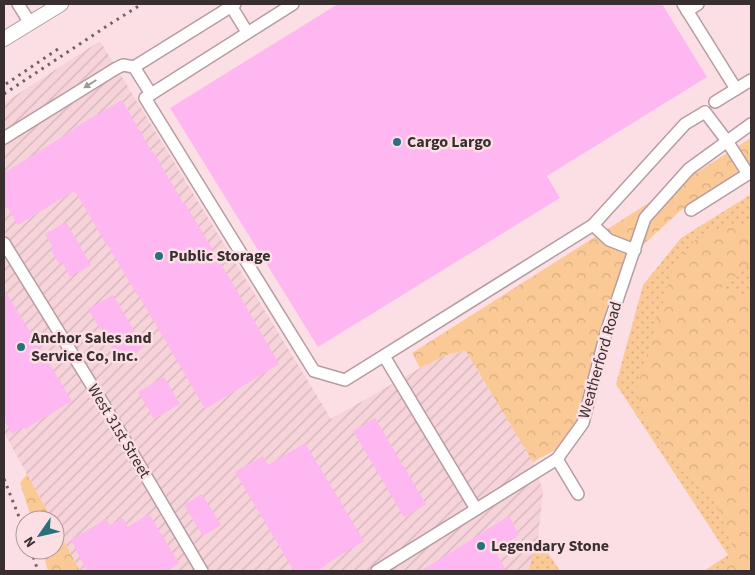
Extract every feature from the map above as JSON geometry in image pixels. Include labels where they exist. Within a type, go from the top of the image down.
[{"type":"main road","points":[[4,39],[53,6]]},
{"type":"street","points":[[18,4],[30,23]]},
{"type":"street","points":[[293,4],[145,98],[314,372],[346,380],[593,225],[685,124],[705,112],[750,173],[690,210]]},
{"type":"street","points":[[698,4],[685,7],[736,90]]},
{"type":"street","points":[[4,138],[115,68],[123,65],[134,67],[233,5],[247,32]]},
{"type":"street","points":[[134,67],[151,94]]},
{"type":"street","points":[[715,102],[751,80]]},
{"type":"street","name":"Weatherford Road","points":[[377,571],[557,459],[583,423],[606,333],[645,218],[689,169],[751,124]]},
{"type":"street","points":[[593,225],[609,240],[635,250]]},
{"type":"street","name":"West 31st Street","points":[[4,243],[104,405],[202,571]]},
{"type":"street","points":[[384,356],[476,509]]},
{"type":"street","points":[[557,459],[578,494]]},
{"type":"shaded area","points":[[100,41],[331,419],[420,368],[449,354],[466,351],[533,462],[543,491],[538,538],[528,571],[80,571],[65,543],[65,510],[47,510],[4,432],[4,103]]},
{"type":"green space","points":[[751,138],[751,164],[680,211],[643,245],[627,277],[579,429],[559,448],[533,462],[466,351],[449,354],[420,368],[412,353]]},
{"type":"green space","points":[[750,195],[751,571],[704,571],[728,555],[616,384],[643,285],[681,238]]},
{"type":"green space","points":[[751,224],[751,262],[720,289],[751,296],[751,571],[725,571],[732,544],[716,504],[685,474],[645,417],[636,391],[674,265],[697,238],[727,225]]},
{"type":"green space","points":[[27,474],[47,510],[29,510],[20,483]]},
{"type":"green space","points":[[538,538],[560,571],[528,571]]},
{"type":"green space","points":[[65,543],[80,571],[48,571],[45,560],[65,560]]},
{"type":"building","name":"Cargo Largo","points":[[338,4],[662,4],[707,77],[547,176],[560,198],[318,347],[170,108]]},
{"type":"building","points":[[122,100],[215,253],[279,364],[205,409],[76,193],[74,191],[18,225],[4,202],[4,173]]},
{"type":"building","points":[[66,222],[91,265],[70,277],[62,262],[59,264],[50,248],[53,247],[45,234]]},
{"type":"building","name":"Anchor Sales and Service Co, Inc.","points":[[4,289],[72,401],[25,429],[24,427],[12,434],[4,420]]},
{"type":"building","points":[[113,295],[144,347],[120,362],[88,309]]},
{"type":"building","points":[[164,377],[180,404],[154,419],[138,392]]},
{"type":"building","points":[[375,418],[426,504],[404,517],[353,431]]},
{"type":"building","points":[[305,443],[364,541],[317,571],[294,571],[235,472],[263,456],[268,465]]},
{"type":"building","points":[[202,494],[221,525],[203,536],[184,505]]},
{"type":"building","points":[[149,514],[179,563],[165,571],[87,571],[71,540],[106,519],[110,525],[123,518],[128,527]]},
{"type":"building","name":"Legendary Stone","points":[[509,516],[519,535],[495,550],[506,571],[421,571]]},
{"type":"railway","points":[[4,94],[142,4]]},
{"type":"railway","points":[[6,84],[58,49]]},
{"type":"railway","points":[[4,479],[16,510]]},
{"type":"railway","points":[[34,560],[38,571]]},
{"type":"place","name":"Cargo Largo","points":[[397,142]]},
{"type":"place","name":"Public Storage","points":[[159,256]]},
{"type":"place","name":"Anchor Sales and Service Co, Inc.","points":[[21,347]]},
{"type":"place","name":"Legendary Stone","points":[[481,546]]}]
